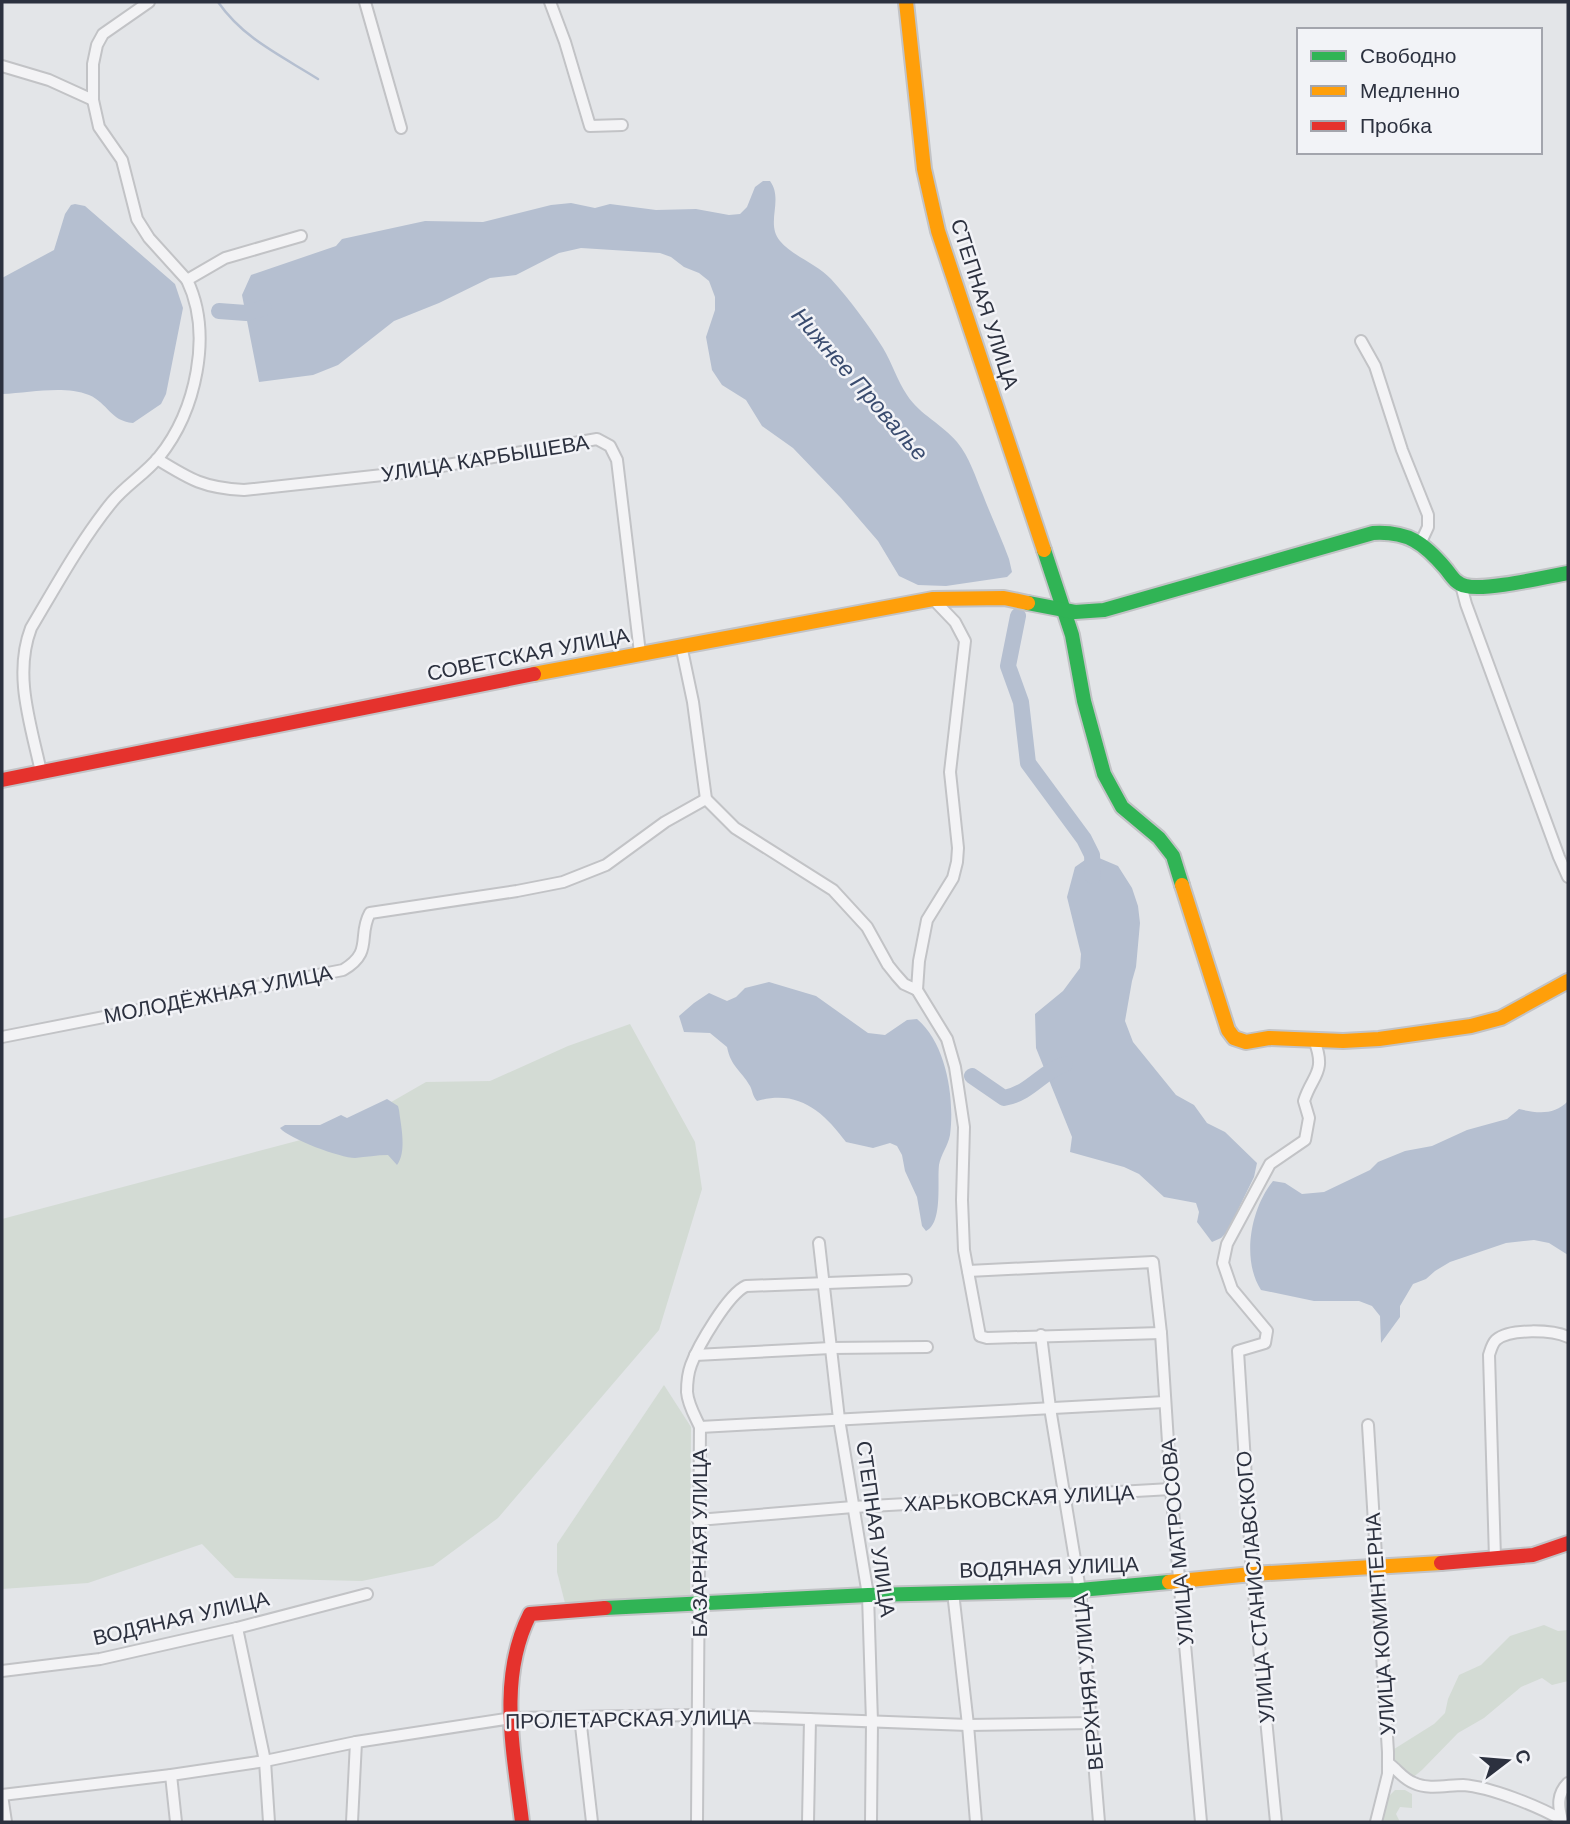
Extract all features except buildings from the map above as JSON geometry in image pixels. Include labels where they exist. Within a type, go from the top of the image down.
[{"type":"street","points":[[41,772],[23,680],[23,654],[31,628],[111,502],[157,459],[179,424],[187,405],[197,364],[199,315],[193,292],[187,280],[149,238],[137,219],[122,160],[100,127],[93,100],[93,64],[97,45],[103,34],[149,2]]},
{"type":"street","points":[[365,2],[401,128]]},
{"type":"street","points":[[550,2],[590,126],[622,125]]},
{"type":"street","name":"СТЕПНАЯ УЛИЦА","points":[[905,2],[924,169],[938,232],[1072,635],[1084,701],[1104,774],[1122,807],[1158,838],[1173,856],[1228,1030],[1234,1038],[1246,1042],[1269,1038],[1379,1039],[1486,1023],[1501,1018],[1568,981]]},
{"type":"street","points":[[2,66],[49,80],[93,100]]},
{"type":"street","points":[[187,280],[225,258],[301,236]]},
{"type":"street","points":[[1361,341],[1375,366],[1402,450],[1428,515],[1428,527],[1421,542]]},
{"type":"street","name":"УЛИЦА КАРБЫШЕВА","points":[[157,459],[195,482],[220,489],[244,490],[401,473],[597,439],[610,446],[617,460],[640,653]]},
{"type":"street","points":[[1063,610],[1104,610],[1373,533],[1398,532],[1421,542],[1461,585],[1568,877]]},
{"type":"street","points":[[1461,585],[1482,587],[1568,573]]},
{"type":"street","name":"СОВЕТСКАЯ УЛИЦА","points":[[2,780],[681,645],[933,599],[975,596],[1004,598],[1063,610]]},
{"type":"street","points":[[917,990],[919,961],[927,920],[953,878],[958,848],[950,772],[965,641],[955,622],[933,599]]},
{"type":"street","points":[[681,645],[693,702],[706,799],[736,828],[833,890],[867,927],[896,975],[904,984],[917,990],[947,1039],[957,1076],[964,1127],[964,1250],[979,1336],[987,1338],[1161,1333]]},
{"type":"street","name":"МОЛОДЁЖНАЯ УЛИЦА","points":[[2,1037],[343,970],[359,957],[370,912],[563,882],[606,865],[665,822],[706,799]]},
{"type":"street","name":"УЛИЦА СТАНИСЛАВСКОГО","points":[[1276,1822],[1252,1574],[1238,1351],[1265,1343],[1267,1331],[1232,1289],[1223,1264],[1224,1253],[1270,1164],[1305,1140],[1309,1118],[1304,1101],[1315,1081],[1320,1060],[1314,1040]]},
{"type":"street","name":"СТЕПНАЯ УЛИЦА","points":[[819,1243],[839,1419],[868,1595],[872,1822]]},
{"type":"street","name":"УЛИЦА МАТРОСОВА","points":[[968,1271],[1153,1262],[1201,1822]]},
{"type":"street","points":[[825,1283],[906,1280]]},
{"type":"street","name":"БАЗАРНАЯ УЛИЦА","points":[[697,1822],[700,1427],[687,1393],[688,1375],[695,1355],[735,1293],[746,1286],[825,1283]]},
{"type":"street","points":[[1496,1558],[1489,1355],[1493,1344],[1504,1335],[1545,1331],[1568,1337]]},
{"type":"street","name":"ВЕРХНЯЯ УЛИЦА","points":[[1041,1335],[1050,1408],[1080,1590],[1099,1822]]},
{"type":"street","points":[[695,1355],[831,1348],[926,1347]]},
{"type":"street","points":[[700,1427],[1165,1402]]},
{"type":"street","name":"УЛИЦА КОМИНТЕРНА","points":[[1368,1426],[1388,1763],[1376,1822]]},
{"type":"street","name":"ХАРЬКОВСКАЯ УЛИЦА","points":[[698,1520],[853,1507],[1171,1489]]},
{"type":"street","name":"ВОДЯНАЯ УЛИЦА","points":[[512,1718],[512,1674],[519,1638],[530,1614],[868,1595],[1080,1590],[1252,1574],[1376,1568],[1533,1555],[1568,1543]]},
{"type":"street","points":[[953,1592],[976,1822]]},
{"type":"street","name":"ВОДЯНАЯ УЛИЦА","points":[[2,1671],[100,1659],[237,1628],[367,1594]]},
{"type":"street","points":[[237,1628],[265,1761],[269,1822]]},
{"type":"street","name":"ПРОЛЕТАРСКАЯ УЛИЦА","points":[[2,1795],[265,1761],[356,1742],[512,1718],[698,1715],[968,1725],[1092,1723]]},
{"type":"street","points":[[580,1717],[592,1822]]},
{"type":"street","points":[[512,1718],[522,1822]]},
{"type":"street","points":[[808,1822],[810,1719]]},
{"type":"street","points":[[352,1822],[356,1742]]},
{"type":"street","points":[[1388,1763],[1414,1783],[1483,1788],[1564,1819]]},
{"type":"street","points":[[171,1775],[176,1822]]},
{"type":"street","points":[[1564,1819],[1559,1799],[1562,1788],[1568,1783]]},
{"type":"street","points":[[2,1795],[6,1822]]},
{"type":"shaded area","points":[[630,1024],[695,1142],[702,1189],[659,1330],[498,1518],[433,1566],[362,1581],[235,1578],[202,1544],[88,1583],[2,1589],[2,1219],[346,1128],[426,1082],[490,1081],[568,1046]]},
{"type":"shaded area","points":[[664,1385],[691,1427],[690,1596],[565,1603],[557,1572],[557,1544]]},
{"type":"shaded area","points":[[1544,1625],[1558,1631],[1568,1630],[1568,1681],[1552,1685],[1542,1678],[1521,1687],[1484,1718],[1458,1733],[1406,1783],[1391,1751],[1434,1724],[1445,1713],[1459,1675],[1481,1665],[1510,1636]]},
{"type":"shaded area","points":[[1395,1790],[1405,1790],[1412,1794],[1412,1808],[1400,1807],[1396,1814],[1400,1822],[1382,1822],[1384,1801]]},
{"type":"water","points":[[763,181],[770,181],[774,188],[774,227],[780,241],[825,274],[838,287],[877,339],[912,402],[951,436],[965,454],[1009,559],[1012,572],[1007,577],[946,586],[918,585],[899,576],[878,541],[841,498],[793,448],[762,426],[746,400],[722,385],[712,370],[706,337],[715,310],[715,297],[709,281],[660,253],[581,248],[559,253],[516,275],[490,278],[394,321],[338,365],[313,375],[259,382],[242,295],[251,275],[336,246],[342,239],[425,221],[483,222],[551,205],[571,203],[595,208],[610,204],[656,210],[696,209],[729,215],[740,214],[747,207],[755,187]]},
{"type":"water","points":[[71,205],[85,206],[175,284],[183,308],[166,394],[161,404],[133,423],[119,419],[101,402],[79,392],[57,390],[2,394],[2,278],[54,250],[65,214]]},
{"type":"water","points":[[1092,855],[1118,866],[1132,888],[1138,906],[1140,923],[1136,967],[1125,1021],[1133,1042],[1176,1095],[1194,1105],[1207,1123],[1225,1132],[1257,1163],[1254,1177],[1227,1232],[1212,1242],[1197,1222],[1199,1212],[1196,1203],[1164,1197],[1139,1174],[1124,1167],[1070,1152],[1072,1137],[1036,1048],[1035,1014],[1063,991],[1080,968],[1081,954],[1067,897],[1075,867]]},
{"type":"water","points":[[769,982],[816,996],[868,1033],[885,1035],[907,1020],[917,1019],[927,1029],[942,1056],[949,1088],[951,1120],[949,1139],[939,1165],[935,1220],[926,1231],[922,1226],[917,1197],[897,1146],[890,1143],[873,1148],[846,1142],[819,1112],[797,1101],[772,1098],[757,1101],[731,1059],[727,1047],[710,1033],[684,1032],[679,1016],[709,993],[727,1001],[745,988]]},
{"type":"water","points":[[387,1099],[398,1106],[399,1110],[403,1146],[397,1165],[388,1155],[355,1158],[327,1151],[280,1128],[285,1125],[320,1125],[341,1115],[347,1118]]},
{"type":"water","points":[[1568,1101],[1568,1255],[1549,1243],[1534,1240],[1506,1243],[1450,1262],[1426,1279],[1413,1284],[1400,1306],[1400,1317],[1381,1343],[1380,1316],[1372,1306],[1359,1301],[1314,1301],[1261,1290],[1251,1264],[1251,1234],[1259,1205],[1273,1181],[1285,1183],[1302,1194],[1324,1192],[1370,1170],[1378,1162],[1405,1151],[1432,1146],[1467,1130],[1507,1119],[1519,1109],[1551,1111]]},
{"type":"waterway","points":[[218,2],[251,36],[318,79]]},
{"type":"waterway","name":"Нижнее Провалье","points":[[219,311],[246,313],[264,308]]},
{"type":"waterway","name":"Нижнее Провалье","points":[[1018,616],[1008,666],[1021,702],[1028,763],[1084,839],[1092,855],[1093,876]]},
{"type":"waterway","points":[[972,1076],[1004,1098],[1022,1092],[1065,1064]]},
{"type":"traffic: fast","points":[[1028,603],[1075,612],[1104,610],[1373,533],[1396,534],[1414,540],[1430,552],[1457,582],[1466,586],[1501,585],[1568,573]]},
{"type":"traffic: fast","points":[[1044,550],[1072,635],[1084,701],[1104,774],[1122,807],[1159,838],[1173,856],[1182,885]]},
{"type":"traffic: fast","points":[[605,1608],[868,1595],[1080,1590],[1169,1582]]},
{"type":"traffic: slow","points":[[906,2],[924,169],[938,231],[1044,550]]},
{"type":"traffic: slow","points":[[534,674],[933,599],[1004,598],[1028,603]]},
{"type":"traffic: slow","points":[[1182,885],[1228,1030],[1234,1038],[1246,1042],[1269,1038],[1343,1041],[1379,1039],[1471,1026],[1501,1018],[1568,981]]},
{"type":"traffic: slow","points":[[1169,1582],[1252,1574],[1441,1563]]},
{"type":"traffic: jam","points":[[2,780],[534,674]]},
{"type":"traffic: jam","points":[[1441,1563],[1533,1555],[1568,1543]]},
{"type":"traffic: jam","points":[[522,1822],[511,1716],[514,1664],[520,1639],[530,1614],[605,1608]]}]
